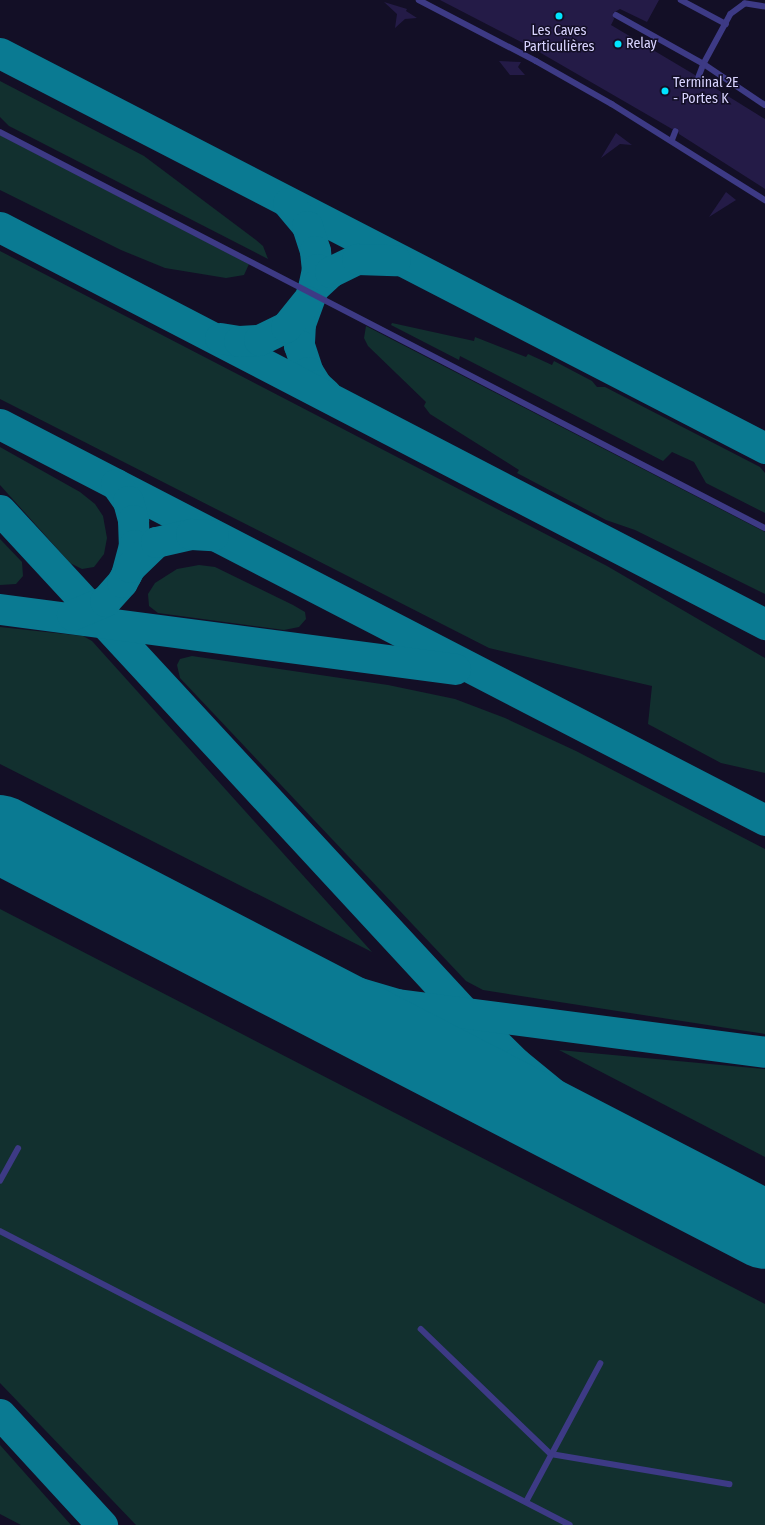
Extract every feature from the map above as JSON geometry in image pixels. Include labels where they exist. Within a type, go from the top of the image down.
[{"type":"lane","points":[[419,0],[536,61],[672,140],[765,200]]},
{"type":"lane","points":[[681,0],[726,24]]},
{"type":"lane","points":[[736,0],[740,6]]},
{"type":"lane","points":[[699,77],[704,64],[731,14],[740,6],[745,4],[765,7]]},
{"type":"lane","points":[[616,15],[704,64],[765,105]]},
{"type":"lane","points":[[0,132],[765,528]]},
{"type":"lane","points":[[672,140],[675,132]]},
{"type":"lane","points":[[0,1182],[18,1149]]},
{"type":"lane","points":[[0,1231],[570,1525]]},
{"type":"lane","points":[[421,1329],[551,1454],[729,1484]]},
{"type":"lane","points":[[526,1502],[600,1364]]},
{"type":"green space","points":[[0,81],[144,156],[256,240],[263,246],[268,259],[9,126],[0,117]]},
{"type":"green space","points":[[0,135],[249,264],[244,275],[226,278],[165,268],[121,250],[0,190]]},
{"type":"green space","points":[[0,251],[607,566],[765,658],[765,773],[721,763],[648,724],[652,686],[489,648],[0,399]]},
{"type":"green space","points":[[392,323],[474,341],[475,337],[526,357],[528,354],[552,365],[554,361],[592,381],[597,387],[605,387],[760,467],[765,473],[765,513],[706,483],[694,462],[672,452],[663,461],[460,356],[459,360],[391,325]]},
{"type":"green space","points":[[366,326],[765,532],[765,594],[635,530],[606,520],[517,473],[519,470],[430,414],[424,406],[426,402],[368,346],[364,338]]},
{"type":"green space","points":[[0,447],[80,492],[95,504],[103,516],[107,538],[104,554],[94,567],[82,569],[70,563],[0,485]]},
{"type":"green space","points":[[0,539],[22,562],[23,576],[16,584],[0,585]]},
{"type":"green space","points":[[199,565],[215,567],[293,605],[305,612],[306,619],[299,627],[284,630],[158,613],[149,606],[148,594],[155,583],[177,569]]},
{"type":"green space","points":[[0,627],[83,636],[92,641],[372,952],[0,764]]},
{"type":"green space","points":[[192,656],[388,685],[455,699],[505,718],[576,751],[765,849],[765,1034],[483,990],[466,981],[180,678],[177,665],[180,659]]},
{"type":"green space","points":[[0,909],[765,1304],[765,1525],[136,1525],[0,1383]]},
{"type":"green space","points":[[559,1050],[765,1069],[765,1157]]},
{"type":"green space","points":[[0,1445],[71,1525],[21,1525],[0,1514]]},
{"type":"building","name":"Terminal 2E - Portes K","points":[[440,0],[659,0],[647,22],[620,9],[613,13],[614,19],[611,25],[695,75],[697,81],[702,80],[765,119],[765,189],[679,134],[677,128],[672,129],[527,45]]},
{"type":"building","points":[[384,2],[407,9],[406,11],[417,18],[405,19],[395,28],[397,14]]},
{"type":"building","points":[[499,61],[521,62],[518,67],[525,75],[510,75]]},
{"type":"building","points":[[616,133],[632,145],[620,144],[601,158]]},
{"type":"building","points":[[726,192],[736,200],[709,217]]},
{"type":"taxiway","points":[[0,53],[765,448]]},
{"type":"taxiway","points":[[288,203],[307,226],[315,251],[317,269],[313,288],[300,323],[299,345],[308,372],[316,385],[326,394]]},
{"type":"taxiway","points":[[0,227],[765,624]]},
{"type":"taxiway","points":[[313,288],[330,272],[357,259],[395,260]]},
{"type":"taxiway","points":[[220,338],[239,341],[259,340],[286,327],[307,301]]},
{"type":"taxiway","points":[[0,424],[765,820]]},
{"type":"taxiway","points":[[116,484],[128,501],[133,520],[134,545],[126,574]]},
{"type":"taxiway","points":[[0,510],[466,1014],[516,1063],[599,1131],[631,1153],[765,1230]]},
{"type":"taxiway","points":[[72,615],[105,601],[122,582],[130,567],[156,542],[191,534],[213,535]]},
{"type":"taxiway","points":[[0,609],[455,669]]},
{"type":"taxiway","points":[[143,908],[242,954],[309,978],[397,1004],[765,1052]]},
{"type":"taxiway","points":[[0,1414],[102,1525]]},
{"type":"runway","points":[[0,834],[765,1230]]},
{"type":"place","name":"Les Caves Particulières","points":[[559,16]]},
{"type":"place","name":"Relay","points":[[618,44]]},
{"type":"place","name":"Terminal 2E - Portes K","points":[[665,91]]}]
